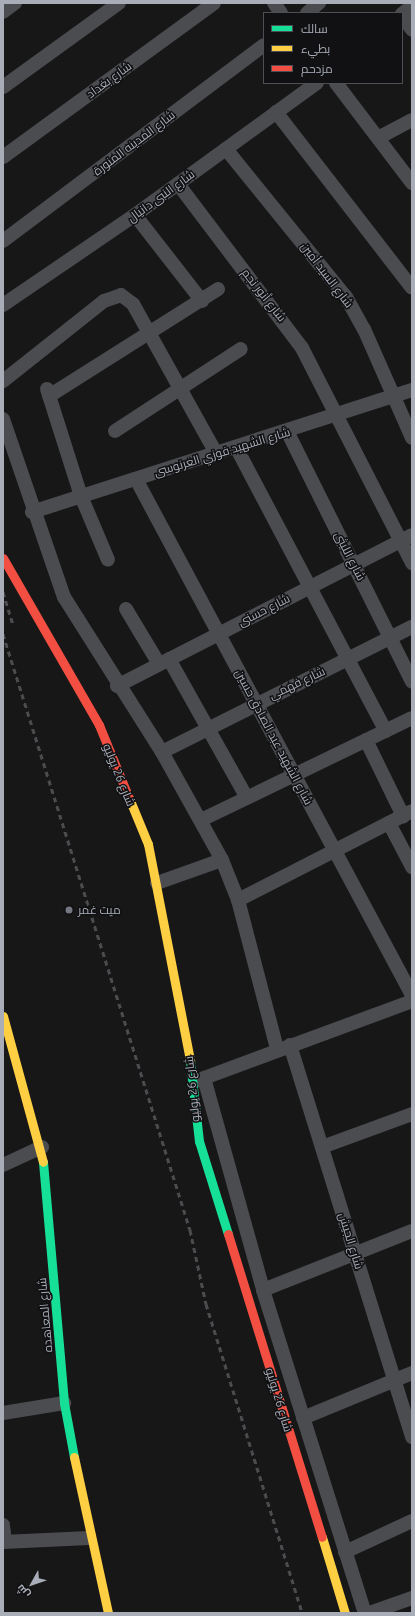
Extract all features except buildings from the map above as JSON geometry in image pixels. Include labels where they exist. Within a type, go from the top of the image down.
[{"type":"street","points":[[3,12],[15,3]]},
{"type":"street","points":[[3,87],[119,3]]},
{"type":"street","name":"شارع بغداد","points":[[3,157],[214,3]]},
{"type":"street","points":[[274,3],[281,12]]},
{"type":"street","points":[[308,12],[319,3]]},
{"type":"street","points":[[403,14],[412,6]]},
{"type":"street","points":[[403,16],[412,30]]},
{"type":"street","name":"شارع المدينه المنورة","points":[[3,241],[263,46]]},
{"type":"street","name":"شارع النبى دانيال","points":[[3,305],[135,215],[316,84]]},
{"type":"street","points":[[337,84],[378,138],[410,176]]},
{"type":"street","points":[[276,112],[412,288]]},
{"type":"street","points":[[378,138],[412,120]]},
{"type":"street","name":"شارع السيد أمين","points":[[226,149],[346,297],[394,396],[412,438]]},
{"type":"street","name":"شارع أنور نجم","points":[[178,184],[287,325],[406,538],[412,563]]},
{"type":"street","points":[[135,215],[202,301]]},
{"type":"street","points":[[108,560],[81,496],[48,392],[150,334],[218,289]]},
{"type":"street","points":[[3,381],[114,295],[126,297],[133,304],[216,453]]},
{"type":"street","points":[[115,431],[241,349]]},
{"type":"street","name":"شارع الشهيد فوزي العرنوسى","points":[[32,512],[412,390]]},
{"type":"street","points":[[3,419],[32,512],[64,597],[117,686],[162,752],[222,860],[238,900],[283,1047]]},
{"type":"street","name":"شارع الليثى","points":[[287,431],[412,682]]},
{"type":"street","points":[[236,447],[386,730]]},
{"type":"street","name":"شارع الشهيد عبد الصادق حسين","points":[[136,479],[412,995]]},
{"type":"street","name":"شارع حسنى","points":[[117,686],[406,538]]},
{"type":"street","name":"شارع 26 يوليو","points":[[3,558],[99,725],[148,844],[199,1080],[263,1290],[365,1613]]},
{"type":"street","points":[[126,609],[209,726],[248,798]]},
{"type":"street","name":"شارع فهمي","points":[[162,752],[256,702],[412,628]]},
{"type":"street","points":[[201,820],[412,718]]},
{"type":"street","points":[[238,900],[407,813],[366,740]]},
{"type":"street","points":[[389,823],[412,867]]},
{"type":"street","points":[[157,884],[222,860]]},
{"type":"street","points":[[199,1080],[283,1047],[412,1001]]},
{"type":"street","name":"شارع المعاهده","points":[[3,1016],[42,1148],[64,1403],[89,1538],[108,1613]]},
{"type":"street","name":"شارع الجيش","points":[[283,1047],[322,1147],[394,1381],[409,1420],[412,1437]]},
{"type":"street","name":"شارع 26 يوليو","points":[[199,1080],[195,1122],[204,1160],[345,1613]]},
{"type":"street","points":[[322,1147],[412,1114]]},
{"type":"street","points":[[3,1165],[42,1148]]},
{"type":"street","points":[[263,1290],[354,1252],[412,1231]]},
{"type":"street","points":[[303,1418],[412,1374]]},
{"type":"street","points":[[3,1413],[64,1403]]},
{"type":"street","points":[[345,1552],[412,1521]]},
{"type":"street","points":[[3,1525],[4,1542],[89,1538]]},
{"type":"street","points":[[369,1613],[412,1598]]},
{"type":"railway","points":[[3,592],[13,624]]},
{"type":"railway","points":[[3,634],[190,1230],[206,1304],[302,1613]]},
{"type":"traffic: fast","points":[[190,1061],[199,1141],[228,1234]]},
{"type":"traffic: fast","points":[[43,1162],[64,1403],[74,1457]]},
{"type":"traffic: slow","points":[[129,798],[148,844],[190,1061]]},
{"type":"traffic: slow","points":[[3,1016],[43,1162]]},
{"type":"traffic: slow","points":[[74,1457],[108,1613]]},
{"type":"traffic: slow","points":[[322,1537],[345,1613]]},
{"type":"traffic: jam","points":[[3,558],[99,725],[129,798]]},
{"type":"traffic: jam","points":[[228,1234],[322,1537]]},
{"type":"place","name":"ميت غمر","points":[[69,910]]}]
